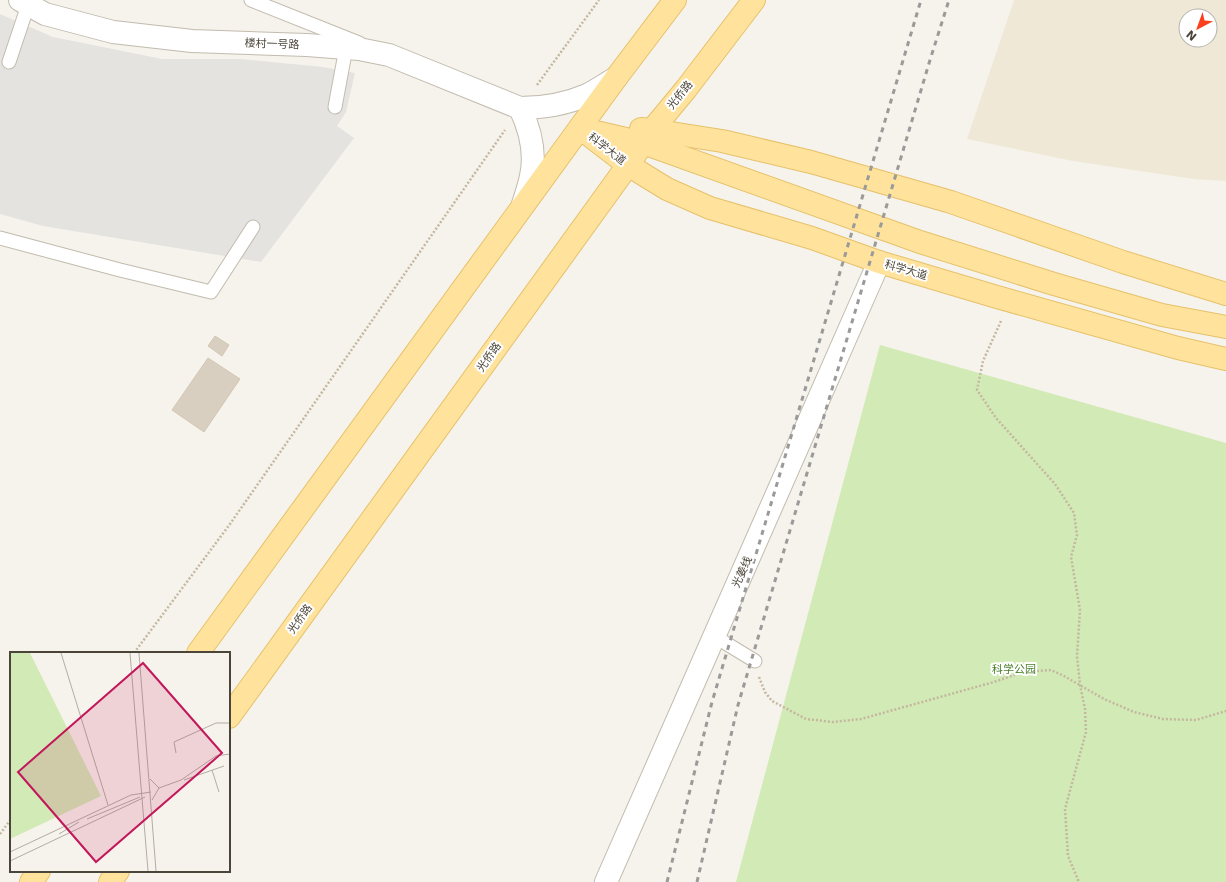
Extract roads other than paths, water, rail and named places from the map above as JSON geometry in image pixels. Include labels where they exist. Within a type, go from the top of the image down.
[{"type":"main road","points":[[199,652],[616,78],[675,0]]},
{"type":"main road","name":"光侨路","points":[[230,716],[648,136],[754,0]]},
{"type":"main road","points":[[580,128],[648,136],[722,141],[811,162],[951,202],[1123,262],[1226,294]]},
{"type":"main road","name":"科学大道","points":[[580,128],[628,165],[667,189],[710,208],[812,238],[879,262],[1178,348],[1226,359]]},
{"type":"main road","points":[[648,136],[920,242],[1039,280],[1162,315],[1226,327]]},
{"type":"main road","points":[[31,882],[38,872]]},
{"type":"main road","points":[[110,882],[117,872]]},
{"type":"street","name":"楼村一号路","points":[[24,2],[45,14],[113,32],[192,40],[359,48],[389,55],[520,108]]},
{"type":"street","points":[[522,207],[532,175],[533,149],[528,124],[520,108],[539,108],[563,103],[587,95],[616,78]]},
{"type":"street","name":"光姜线","points":[[606,882],[879,262]]},
{"type":"lane","points":[[251,0],[389,55]]},
{"type":"lane","points":[[9,62],[24,2]]},
{"type":"lane","points":[[335,108],[346,48]]},
{"type":"lane","points":[[0,238],[210,292],[253,227]]},
{"type":"lane","points":[[714,636],[755,661]]},
{"type":"railway","points":[[667,882],[712,702],[921,0]]},
{"type":"railway","points":[[697,882],[738,705],[949,0]]},
{"type":"park label","name":"科学公园","points":[[1014,669]]}]
